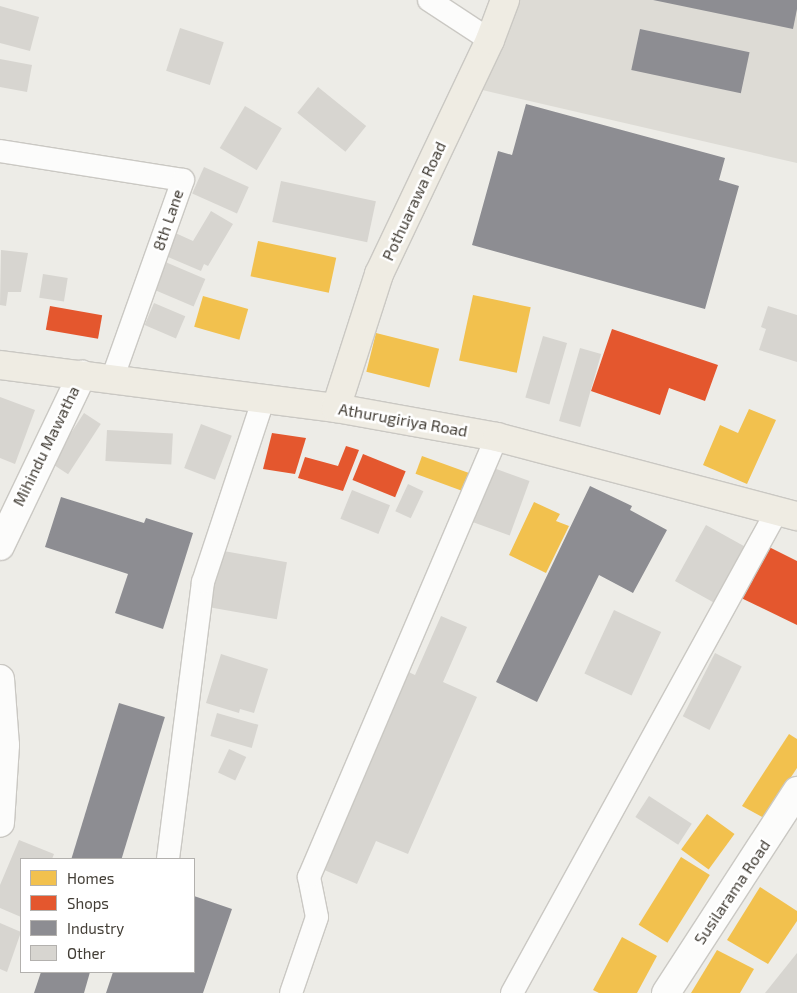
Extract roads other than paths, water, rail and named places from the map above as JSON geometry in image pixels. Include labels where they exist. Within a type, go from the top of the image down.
[{"type":"main road","name":"Pothuarawa Road","points":[[336,408],[379,274],[490,40],[504,0]]},
{"type":"main road","name":"Athurugiriya Road","points":[[0,365],[336,408],[497,437],[787,514]]},
{"type":"street","points":[[429,0],[490,40]]},
{"type":"street","name":"8th Lane","points":[[0,151],[183,180],[112,378]]},
{"type":"street","name":"Mihindu Mawatha","points":[[0,546],[82,375]]},
{"type":"street","points":[[168,858],[203,582],[264,398]]},
{"type":"street","points":[[291,993],[317,917],[308,877],[497,437]]},
{"type":"street","points":[[512,993],[787,514]]},
{"type":"street","points":[[0,679],[5,745],[0,823]]},
{"type":"street","name":"Susilarama Road","points":[[666,993],[797,791]]}]
